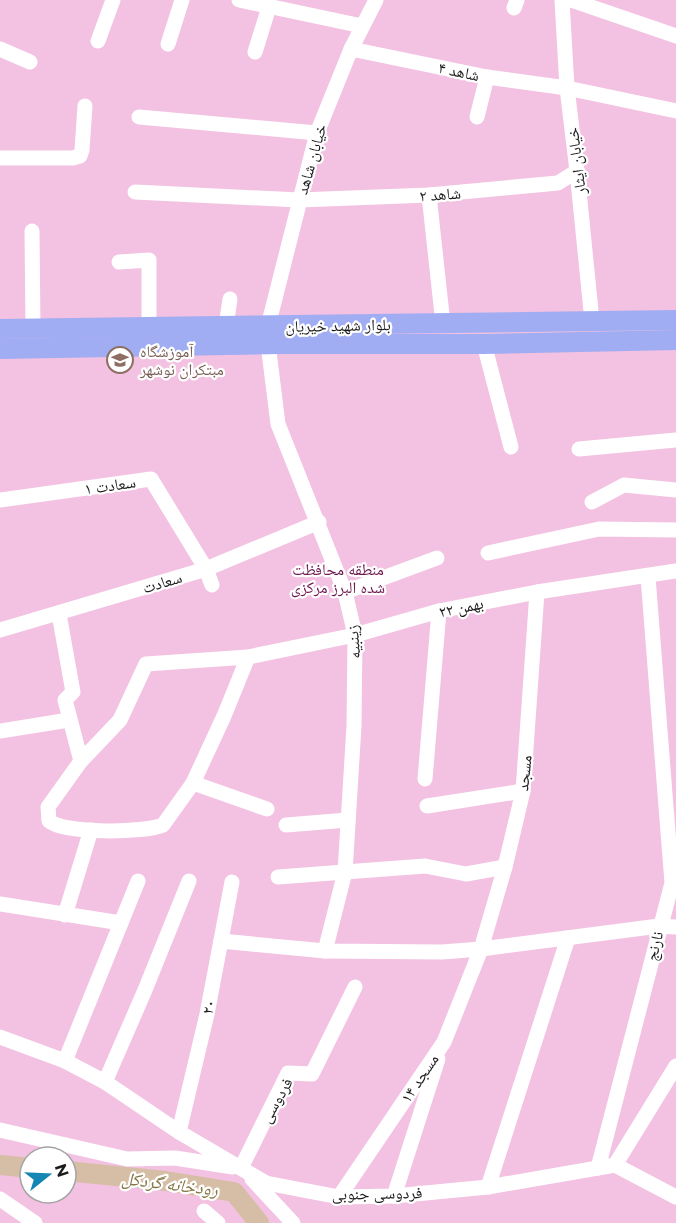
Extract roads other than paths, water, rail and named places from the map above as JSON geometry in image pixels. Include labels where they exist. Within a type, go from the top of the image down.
[{"type":"main road","name":"بلوار شهید خیریان","points":[[0,349],[443,324],[676,320]]},
{"type":"main road","name":"بلوار شهید خیریان","points":[[0,329],[226,326],[268,335],[484,344],[676,340]]},
{"type":"street","points":[[98,41],[113,0]]},
{"type":"street","points":[[168,44],[182,0]]},
{"type":"street","points":[[239,0],[362,26]]},
{"type":"street","name":"خیابان شاهد","points":[[268,335],[316,133],[351,49],[376,0]]},
{"type":"street","name":"خیابان ایثار","points":[[562,0],[567,88],[592,321]]},
{"type":"street","points":[[572,0],[676,36]]},
{"type":"street","points":[[255,52],[269,7]]},
{"type":"street","points":[[0,49],[30,62]]},
{"type":"street","name":"شاهد ۴","points":[[351,49],[487,77],[567,88],[676,111]]},
{"type":"street","points":[[477,117],[487,77]]},
{"type":"street","points":[[0,158],[73,158],[80,156],[85,106]]},
{"type":"street","points":[[139,117],[316,133]]},
{"type":"street","name":"شاهد ۲","points":[[135,192],[299,200],[429,195],[558,183],[577,171]]},
{"type":"street","points":[[429,195],[443,324]]},
{"type":"street","points":[[32,231],[33,328]]},
{"type":"street","points":[[119,262],[149,260],[149,326]]},
{"type":"street","points":[[226,326],[230,299]]},
{"type":"street","name":"زینبیه","points":[[268,335],[278,424],[345,592],[355,635],[354,726],[345,872],[325,951]]},
{"type":"street","points":[[484,344],[510,447]]},
{"type":"street","points":[[579,449],[676,440]]},
{"type":"street","name":"سعادت ۱","points":[[0,500],[151,479],[206,568]]},
{"type":"street","points":[[592,502],[624,485],[676,490]]},
{"type":"street","name":"سعادت","points":[[0,630],[206,568],[319,522]]},
{"type":"street","points":[[488,553],[599,529],[676,530]]},
{"type":"street","points":[[345,592],[437,558]]},
{"type":"street","points":[[206,568],[212,585]]},
{"type":"street","name":"۲۲ بهمن","points":[[248,657],[193,783],[163,825],[145,830],[91,830],[54,824],[50,821],[47,813],[48,807],[81,761],[120,720],[146,664],[248,657],[355,635],[439,611],[537,592],[676,571]]},
{"type":"street","name":"نارنج","points":[[598,1168],[672,883],[648,577]]},
{"type":"street","name":"مسجد","points":[[481,949],[505,867],[523,790],[537,592]]},
{"type":"street","points":[[425,779],[439,611]]},
{"type":"street","points":[[59,614],[73,692],[65,700],[81,761]]},
{"type":"street","points":[[0,731],[69,720]]},
{"type":"street","points":[[193,783],[267,809]]},
{"type":"street","points":[[427,807],[523,790]]},
{"type":"street","points":[[286,825],[348,820]]},
{"type":"street","points":[[65,915],[91,830]]},
{"type":"street","points":[[278,877],[425,866],[466,874],[505,867]]},
{"type":"street","points":[[65,1061],[138,881]]},
{"type":"street","points":[[105,1082],[146,990],[189,881]]},
{"type":"street","name":"۲۰","points":[[179,1132],[232,882]]},
{"type":"street","points":[[0,904],[121,923]]},
{"type":"street","points":[[221,941],[325,951],[442,952],[659,926],[676,927]]},
{"type":"street","points":[[488,1187],[568,938]]},
{"type":"street","name":"مسجد ۱۴","points":[[339,1197],[444,1042],[481,949]]},
{"type":"street","name":"فردوسی","points":[[241,1168],[288,1073],[312,1074],[355,987]]},
{"type":"street","name":"فردوسی جنوبی","points":[[0,1037],[65,1061],[105,1082],[179,1132],[266,1182],[339,1197],[394,1196],[488,1187],[615,1165]]},
{"type":"street","points":[[394,1196],[444,1042]]},
{"type":"street","points":[[676,1066],[615,1165],[676,1197]]},
{"type":"street","points":[[0,1130],[128,1159],[175,1158],[241,1168],[293,1223]]},
{"type":"street","points":[[0,1199],[35,1223]]},
{"type":"street","points":[[204,1211],[218,1223]]},
{"type":"waterway","name":"رودخانه گردکل","points":[[0,1165],[18,1167]]},
{"type":"waterway","name":"رودخانه گردکل","points":[[78,1172],[166,1181],[234,1192],[259,1223]]},
{"type":"place","name":"آموزشگاه مبتکران نوشهر","points":[[120,360]]},
{"type":"park label","name":"منطقه محافظت شده البرز مرکزی","points":[[338,578]]}]
